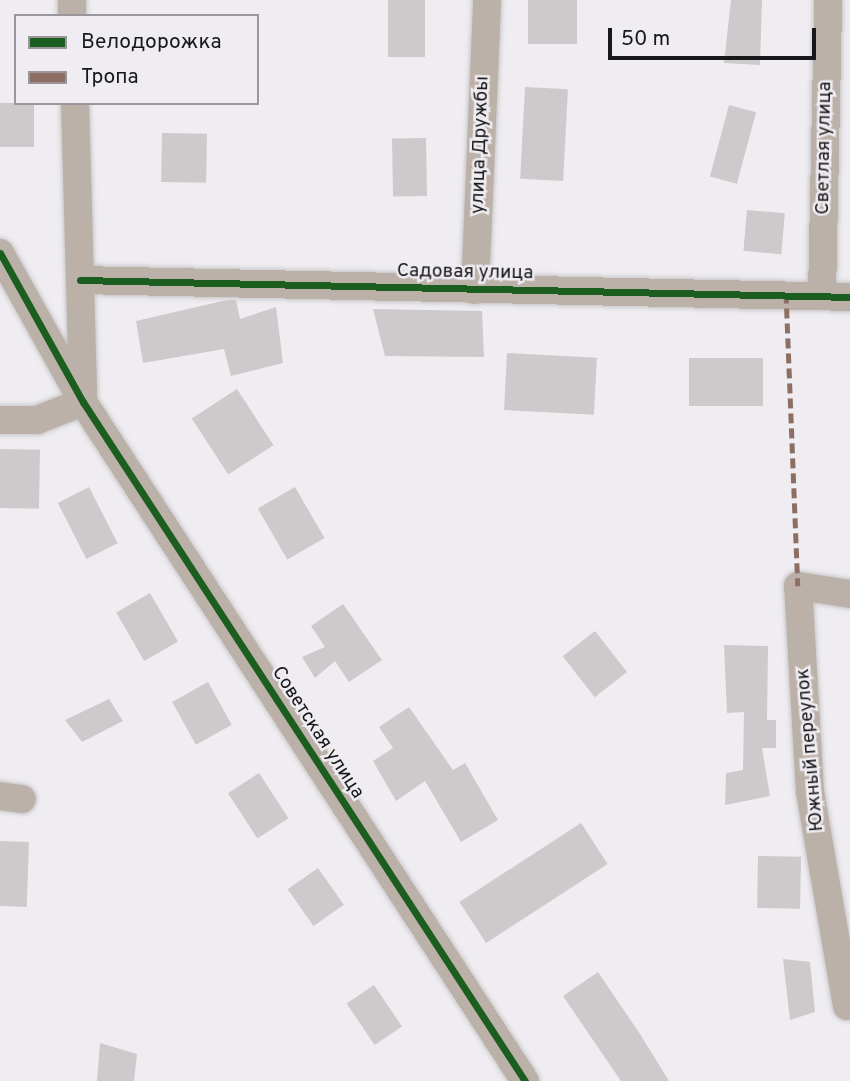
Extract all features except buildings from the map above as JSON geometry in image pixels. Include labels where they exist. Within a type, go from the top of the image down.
[{"type":"street","name":"улица Дружбы","points":[[475,290],[487,0]]},
{"type":"street","name":"Светлая улица","points":[[822,295],[828,0]]},
{"type":"street","points":[[0,419],[37,420],[83,402],[75,105]]},
{"type":"street","name":"Советская улица","points":[[0,253],[83,402],[525,1081]]},
{"type":"street","name":"Садовая улица","points":[[80,280],[850,297]]},
{"type":"street","name":"Южный переулок","points":[[847,1006],[810,792],[798,586],[850,594]]},
{"type":"marked path","points":[[786,293],[798,586]]},
{"type":"cycle path","points":[[0,253],[83,402],[525,1081]]},
{"type":"cycle path","points":[[80,280],[850,297]]}]
